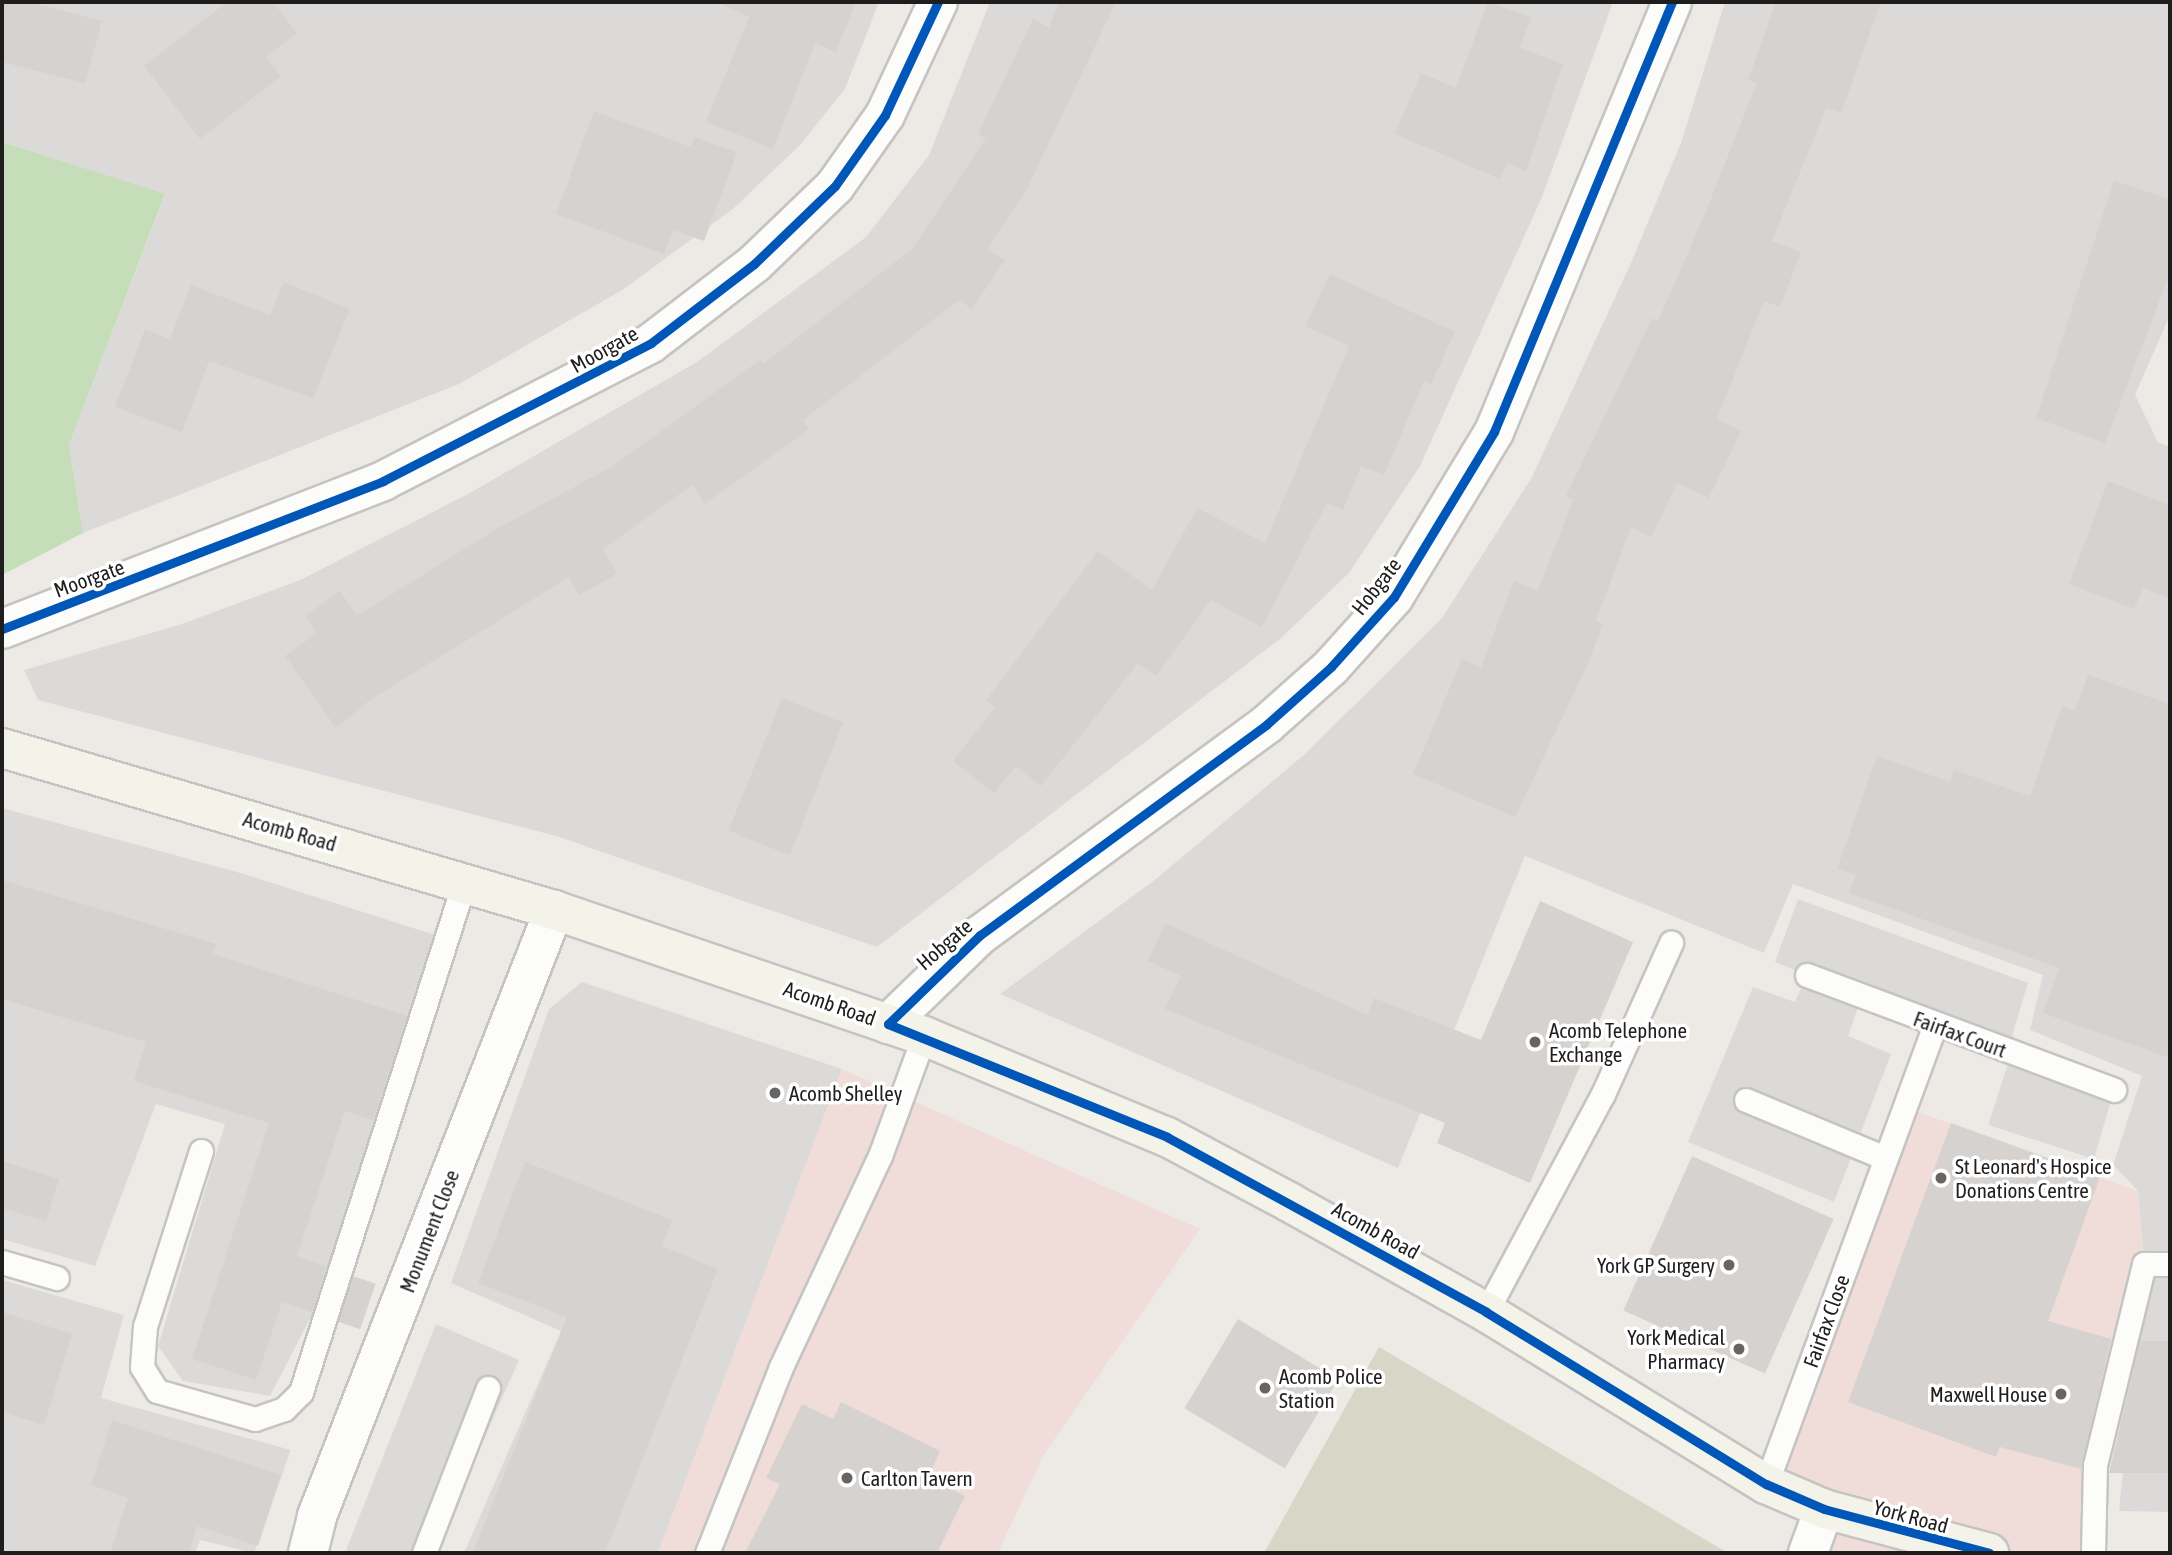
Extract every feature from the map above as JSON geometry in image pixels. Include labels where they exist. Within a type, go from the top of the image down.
[{"type":"main road","name":"Acomb Road","points":[[2,748],[554,910],[924,1036],[1167,1137],[1486,1312],[1766,1484],[1824,1509]]},
{"type":"main road","name":"York Road","points":[[1824,1509],[1989,1553]]},
{"type":"street","name":"Moorgate","points":[[2,629],[383,481],[651,343],[754,264],[835,186],[885,115],[938,2]]},
{"type":"street","name":"Hobgate","points":[[888,1024],[979,935],[1266,725],[1331,667],[1394,597],[1494,432],[1672,2]]},
{"type":"street","name":"Monument Close","points":[[308,1553],[317,1516],[554,910]]},
{"type":"street","points":[[1808,1553],[1824,1509]]},
{"type":"lane","points":[[201,1151],[145,1326],[142,1367],[158,1391],[255,1419],[284,1409],[301,1392],[464,883]]},
{"type":"lane","points":[[1486,1312],[1603,1094],[1671,943]]},
{"type":"lane","name":"Fairfax Court","points":[[1807,975],[2114,1090]]},
{"type":"lane","name":"Fairfax Close","points":[[1766,1484],[1935,1025]]},
{"type":"lane","points":[[707,1553],[780,1367],[880,1156],[924,1036]]},
{"type":"lane","points":[[1745,1100],[1885,1158]]},
{"type":"lane","points":[[2,1262],[57,1278]]},
{"type":"lane","points":[[2093,1553],[2095,1465],[2144,1264],[2170,1264]]},
{"type":"lane","points":[[424,1553],[488,1388]]},
{"type":"shaded area","points":[[2,2],[879,2],[845,89],[800,145],[734,208],[624,289],[459,384],[83,533],[69,445],[165,195],[2,142]]},
{"type":"shaded area","points":[[990,2],[1613,2],[1542,197],[1420,466],[1349,573],[1280,639],[877,947],[556,836],[38,700],[24,670],[182,624],[300,580],[468,494],[697,362],[866,237],[929,155]]},
{"type":"shaded area","points":[[1725,2],[2170,2],[2170,315],[2135,395],[2158,442],[2170,447],[2170,1512],[2119,1511],[2144,1264],[2138,1191],[2113,1165],[2142,1076],[2030,1030],[2043,975],[1793,884],[1764,953],[1525,856],[1398,1168],[1000,994],[1156,879],[1305,754],[1442,618],[1532,477],[1631,263],[1681,143]]},
{"type":"shaded area","points":[[2,808],[244,874],[435,935],[319,1301],[270,1396],[183,1381],[158,1346],[225,1124],[156,1104],[95,1266],[2,1239]]},
{"type":"shaded area","points":[[1798,899],[2028,983],[2012,1036],[2114,1090],[2094,1159],[1988,1125],[2012,1052],[1861,999],[1848,1036],[1891,1054],[1834,1202],[1688,1142],[1753,987],[1795,1002],[1807,975],[1775,962]]},
{"type":"shaded area","points":[[582,982],[842,1069],[658,1553],[464,1553],[561,1331],[451,1283],[549,1009]]},
{"type":"shaded area","points":[[842,1069],[1200,1229],[1043,1456],[998,1553],[658,1553]]},
{"type":"shaded area","points":[[1904,1107],[2138,1191],[2144,1264],[2095,1465],[2093,1553],[1808,1553],[1824,1509],[1766,1484]]},
{"type":"shaded area","points":[[2,1280],[124,1315],[101,1398],[291,1450],[254,1553],[200,1540],[195,1553],[2,1553]]},
{"type":"shaded area","points":[[436,1324],[519,1360],[433,1553],[353,1553],[346,1550]]},
{"type":"shaded area","points":[[1379,1347],[1728,1553],[1264,1553]]},
{"type":"green space","points":[[2,142],[165,194],[69,445],[83,533],[2,575]]},
{"type":"building","points":[[2,2],[29,2],[102,21],[85,83],[2,62]]},
{"type":"building","points":[[227,2],[273,2],[297,33],[266,57],[281,76],[200,139],[144,66]]},
{"type":"building","points":[[717,2],[856,2],[836,52],[815,43],[773,149],[706,122],[749,17]]},
{"type":"building","points":[[1059,2],[1116,2],[1026,191],[987,249],[1005,260],[972,309],[959,300],[803,420],[809,429],[705,504],[692,485],[603,549],[617,574],[579,595],[569,577],[370,700],[336,728],[285,656],[317,633],[305,616],[340,591],[357,616],[493,531],[611,467],[760,360],[763,364],[912,249],[986,138],[978,134],[1033,19],[1049,27]]},
{"type":"building","points":[[1488,2],[1531,17],[1520,48],[1563,64],[1526,171],[1507,163],[1500,179],[1395,134],[1421,73],[1456,88]]},
{"type":"building","points":[[1776,2],[1881,2],[1841,113],[1826,108],[1772,241],[1801,252],[1780,307],[1764,301],[1717,419],[1741,431],[1709,498],[1677,483],[1651,537],[1631,527],[1596,621],[1603,624],[1587,666],[1515,817],[1413,774],[1462,659],[1481,667],[1514,581],[1538,591],[1573,500],[1566,496],[1652,318],[1658,321],[1704,216],[1757,83],[1748,80]]},
{"type":"building","points":[[594,111],[691,147],[694,137],[737,152],[704,241],[673,230],[664,254],[556,214]]},
{"type":"building","points":[[2114,181],[2170,199],[2170,273],[2105,443],[2036,418]]},
{"type":"building","points":[[1330,274],[1455,332],[1431,384],[1424,381],[1384,475],[1361,466],[1343,510],[1327,503],[1262,627],[1211,600],[1156,676],[1138,663],[1041,786],[1016,766],[994,793],[953,761],[995,707],[986,700],[1098,551],[1152,590],[1197,508],[1265,543],[1349,346],[1305,326]]},
{"type":"building","points":[[284,282],[350,309],[313,398],[209,361],[182,432],[115,407],[145,329],[170,339],[191,285],[270,315]]},
{"type":"building","points":[[2108,481],[2170,505],[2170,598],[2143,588],[2134,609],[2069,584]]},
{"type":"building","points":[[2088,675],[2170,704],[2170,1058],[2043,1013],[2059,968],[1849,893],[1856,875],[1837,869],[1877,756],[1950,782],[1954,770],[2030,796],[2062,706],[2075,711]]},
{"type":"building","points":[[782,698],[843,723],[790,855],[728,831]]},
{"type":"building","points":[[2,880],[216,944],[213,954],[407,1016],[373,1120],[345,1111],[297,1256],[326,1267],[312,1312],[282,1302],[256,1380],[192,1359],[269,1123],[134,1081],[146,1042],[2,999]]},
{"type":"building","points":[[1540,901],[1633,942],[1530,1183],[1437,1143],[1445,1123],[1165,1009],[1181,976],[1148,961],[1165,923],[1367,1015],[1374,998],[1481,1040]]},
{"type":"building","points":[[1951,1123],[2100,1177],[2048,1321],[2111,1339],[2081,1469],[2000,1447],[1996,1457],[1848,1402]]},
{"type":"building","name":"York GP Surgery","points":[[1692,1156],[1834,1219],[1765,1373],[1623,1310]]},
{"type":"building","points":[[2,1161],[59,1179],[46,1221],[2,1208]]},
{"type":"building","points":[[525,1162],[672,1220],[662,1246],[718,1269],[605,1553],[473,1553],[567,1317],[478,1283]]},
{"type":"building","points":[[353,1276],[376,1284],[360,1329],[337,1321]]},
{"type":"building","points":[[2,1312],[72,1334],[44,1425],[2,1412]]},
{"type":"building","name":"Acomb Police Station","points":[[1238,1319],[1338,1379],[1285,1468],[1184,1408]]},
{"type":"building","points":[[2140,1341],[2170,1341],[2170,1473],[2109,1473]]},
{"type":"building","name":"Carlton Tavern","points":[[841,1402],[940,1451],[928,1478],[965,1496],[937,1553],[745,1553],[780,1484],[766,1478],[802,1404],[833,1419]]},
{"type":"building","points":[[112,1420],[281,1475],[258,1546],[197,1526],[189,1553],[110,1553],[128,1498],[91,1485]]},
{"type":"cycle path","points":[[2,629],[383,481],[651,343],[754,264],[835,186],[885,115],[938,2]]},
{"type":"cycle path","points":[[1672,2],[1494,432],[1394,597],[1331,667],[1266,725],[980,935],[888,1024],[1167,1137],[1486,1312],[1766,1484],[1824,1509],[1989,1553]]},
{"type":"place","name":"Acomb Telephone Exchange","points":[[1535,1042]]},
{"type":"place","name":"Acomb Shelley","points":[[775,1093]]},
{"type":"place","name":"St Leonard's Hospice Donations Centre","points":[[1941,1178]]},
{"type":"place","name":"York GP Surgery","points":[[1729,1265]]},
{"type":"place","name":"York Medical Pharmacy","points":[[1739,1349]]},
{"type":"place","name":"Acomb Police Station","points":[[1265,1388]]},
{"type":"place","name":"Maxwell House","points":[[2061,1394]]},
{"type":"place","name":"Carlton Tavern","points":[[847,1478]]}]
